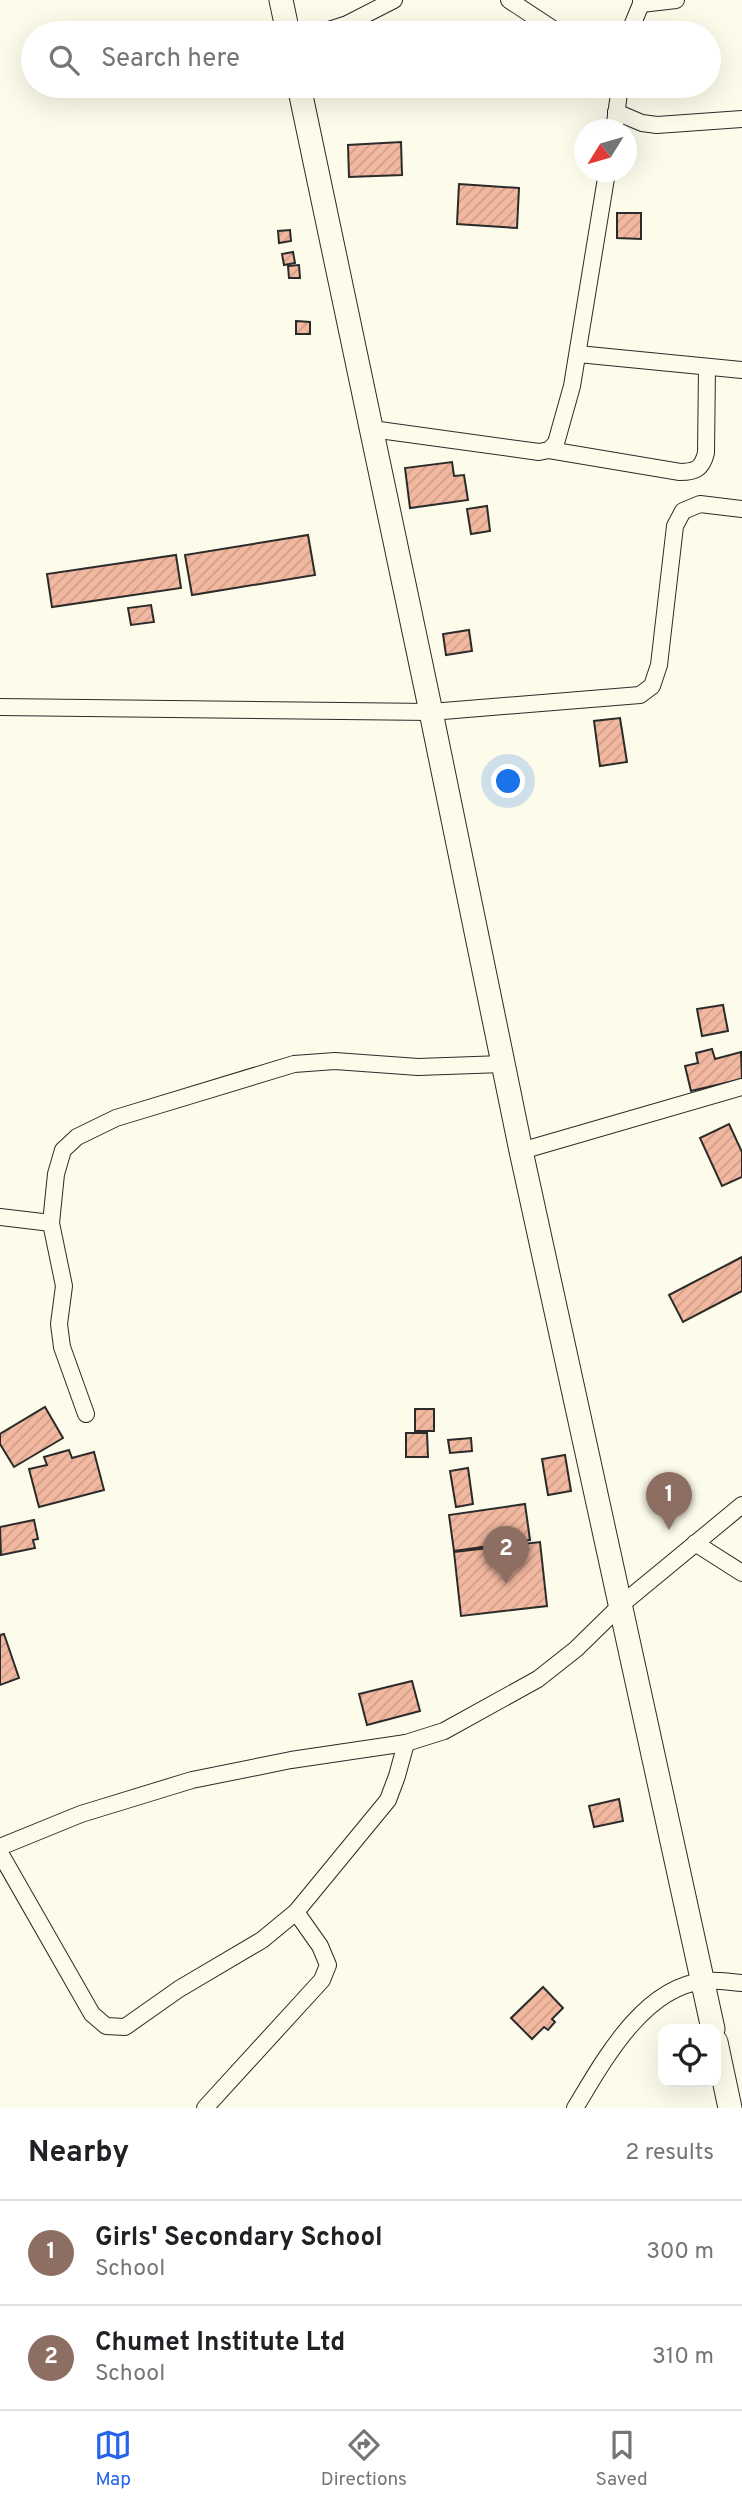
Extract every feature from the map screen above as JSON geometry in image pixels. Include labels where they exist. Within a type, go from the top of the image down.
[{"type":"main road","points":[[281,0],[285,21]]},
{"type":"main road","points":[[302,98],[521,1152],[712,2024]]},
{"type":"main road","points":[[721,2066],[730,2108]]},
{"type":"street","points":[[353,21],[394,0]]},
{"type":"street","points":[[509,0],[541,21]]},
{"type":"street","points":[[634,21],[641,2],[676,0]]},
{"type":"street","points":[[615,119],[618,98]]},
{"type":"street","points":[[616,112],[642,123],[657,125],[742,119]]},
{"type":"street","points":[[549,450],[556,443],[572,386],[605,182]]},
{"type":"street","points":[[578,354],[742,370]]},
{"type":"street","points":[[372,429],[539,452],[549,450],[693,472],[703,465],[706,453],[707,367]]},
{"type":"street","points":[[0,707],[431,712],[639,695],[652,686],[659,665],[675,526],[683,511],[700,504],[742,509]]},
{"type":"street","points":[[86,1414],[62,1347],[59,1324],[64,1286],[51,1223],[56,1174],[63,1150],[76,1137],[116,1118],[294,1064],[335,1061],[418,1067],[503,1064]]},
{"type":"street","points":[[521,1152],[742,1087]]},
{"type":"street","points":[[0,1217],[51,1223]]},
{"type":"street","points":[[0,1847],[81,1814],[192,1780],[291,1760],[406,1743],[444,1731],[538,1679],[576,1649],[622,1604],[742,1505]]},
{"type":"street","points":[[695,1543],[742,1573]]},
{"type":"street","points":[[0,1853],[92,2014],[106,2025],[125,2027],[179,1989],[262,1940],[296,1912],[388,1800],[406,1743]]},
{"type":"street","points":[[205,2108],[322,1980],[328,1965],[320,1946],[296,1912]]},
{"type":"street","points":[[575,2108],[605,2058],[649,2005],[677,1988],[703,1981],[742,1983]]},
{"type":"building","points":[[401,142],[402,175],[349,177],[348,145]]},
{"type":"building","points":[[459,184],[519,188],[517,228],[457,224]]},
{"type":"building","points":[[617,213],[641,213],[641,239],[617,238]]},
{"type":"building","points":[[290,230],[291,241],[279,243],[278,231]]},
{"type":"building","points":[[293,252],[295,263],[284,265],[282,254]]},
{"type":"building","points":[[299,265],[300,278],[289,278],[288,266]]},
{"type":"building","points":[[296,321],[310,322],[310,334],[296,334]]},
{"type":"building","points":[[452,462],[454,476],[464,475],[468,500],[410,508],[405,468]]},
{"type":"building","points":[[487,506],[490,531],[471,534],[467,509]]},
{"type":"building","points":[[308,535],[315,575],[192,595],[185,555]]},
{"type":"building","points":[[176,555],[181,588],[52,607],[47,574]]},
{"type":"building","points":[[151,605],[154,622],[131,625],[128,608]]},
{"type":"building","points":[[469,630],[472,651],[446,655],[443,634]]},
{"type":"building","points":[[620,718],[627,762],[600,766],[594,721]]},
{"type":"building","points":[[723,1005],[728,1031],[702,1036],[697,1009]]},
{"type":"building","points":[[712,1049],[715,1059],[741,1052],[742,1079],[691,1091],[685,1066],[698,1063],[696,1053]]},
{"type":"building","points":[[729,1124],[742,1152],[742,1177],[722,1186],[700,1138]]},
{"type":"building","points":[[742,1257],[742,1291],[683,1322],[669,1295]]},
{"type":"building","points":[[45,1407],[63,1438],[14,1467],[0,1444],[0,1434]]},
{"type":"building","points":[[415,1409],[434,1409],[434,1431],[415,1431]]},
{"type":"building","points":[[406,1433],[427,1433],[428,1457],[406,1457]]},
{"type":"building","points":[[471,1438],[472,1451],[450,1453],[448,1440]]},
{"type":"building","points":[[69,1450],[72,1458],[94,1452],[104,1490],[39,1507],[29,1469],[47,1465],[44,1457]]},
{"type":"building","points":[[565,1455],[571,1491],[548,1495],[542,1459]]},
{"type":"building","points":[[468,1468],[473,1504],[456,1507],[450,1471]]},
{"type":"building","points":[[525,1504],[530,1540],[454,1551],[449,1515]]},
{"type":"building","points":[[34,1520],[38,1539],[33,1540],[35,1548],[1,1555],[0,1527]]},
{"type":"building","points":[[540,1542],[547,1606],[461,1616],[454,1552]]},
{"type":"building","points":[[4,1634],[19,1678],[0,1685],[0,1635]]},
{"type":"building","points":[[412,1681],[420,1711],[367,1725],[359,1694]]},
{"type":"building","points":[[619,1799],[623,1821],[594,1827],[589,1806]]},
{"type":"building","points":[[543,1987],[563,2008],[552,2019],[555,2022],[548,2030],[544,2027],[532,2039],[511,2018]]},
{"type":"place","name":"Girls' Secondary School","points":[[669,1530]]},
{"type":"place","name":"Chumet Institute Ltd","points":[[506,1584]]}]
